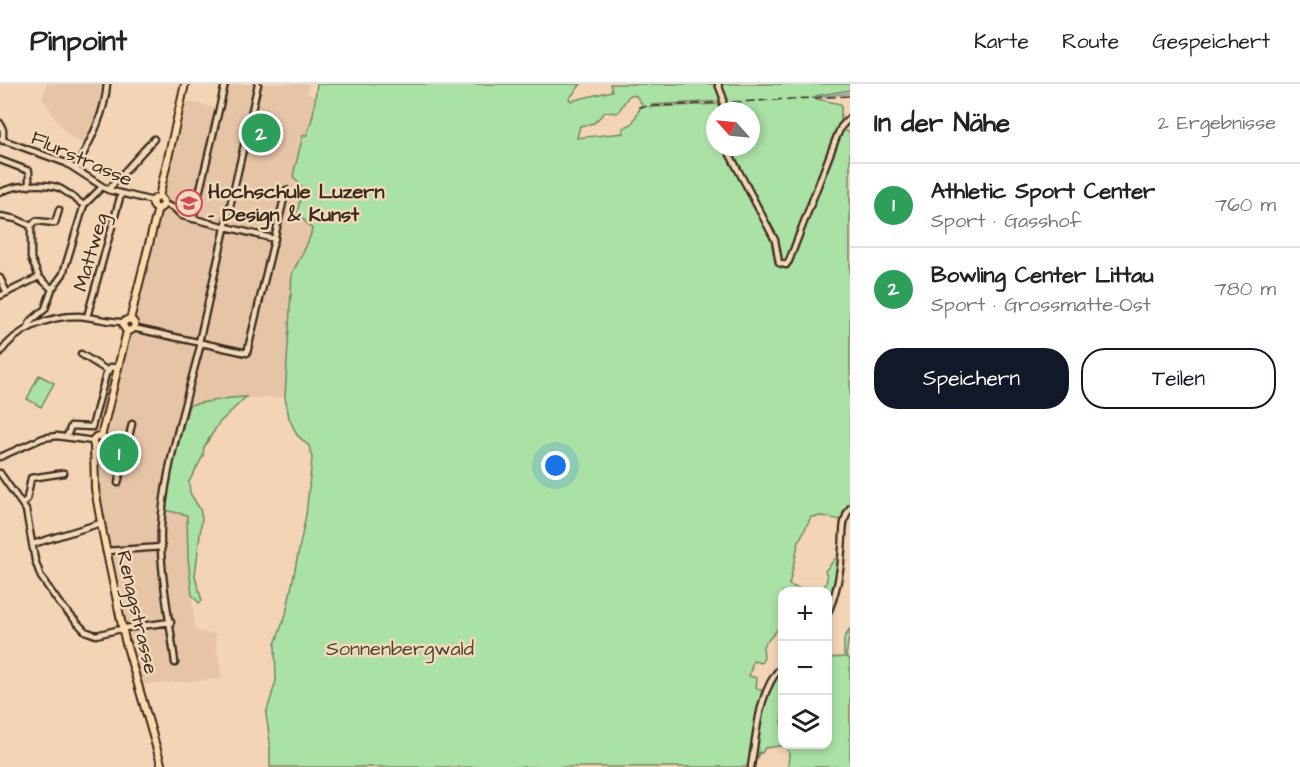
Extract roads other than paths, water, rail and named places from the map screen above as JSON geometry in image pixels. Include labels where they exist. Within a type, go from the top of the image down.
[{"type":"main road","points":[[159,197],[185,84]]},
{"type":"main road","points":[[159,197],[164,200],[161,206],[153,205],[155,198],[159,197]]},
{"type":"main road","name":"Renggstrasse","points":[[96,462],[104,443],[118,368],[161,206]]},
{"type":"main road","points":[[96,437],[104,443],[97,448],[94,443],[96,437]]},
{"type":"main road","name":"Renggstrasse","points":[[94,443],[95,489],[106,551],[123,628],[162,767]]},
{"type":"street","points":[[76,168],[96,130],[107,84]]},
{"type":"street","points":[[193,219],[225,84]]},
{"type":"street","points":[[175,663],[162,547],[164,503],[258,84]]},
{"type":"street","points":[[718,84],[723,102]]},
{"type":"street","points":[[731,156],[775,240],[779,263],[786,265],[792,255],[837,136],[850,117]]},
{"type":"street","points":[[0,123],[3,130],[2,140]]},
{"type":"street","name":"Flurstrasse","points":[[2,140],[60,160],[108,190],[153,201]]},
{"type":"street","points":[[108,190],[154,140]]},
{"type":"street","points":[[0,160],[28,171],[29,186]]},
{"type":"street","points":[[0,192],[29,186],[46,186],[59,189],[84,205]]},
{"type":"street","points":[[28,328],[30,322],[45,309],[52,289],[63,274],[84,205],[102,187]]},
{"type":"street","points":[[0,353],[17,334],[28,328],[66,317],[87,317],[129,325],[244,354],[249,351],[286,190]]},
{"type":"street","name":"Mattweg","points":[[87,317],[122,194]]},
{"type":"street","points":[[161,206],[174,208],[182,216],[275,239]]},
{"type":"street","points":[[31,226],[36,220],[55,223],[59,210]]},
{"type":"street","points":[[0,216],[16,219],[31,226]]},
{"type":"street","points":[[31,226],[32,258],[39,277],[52,289]]},
{"type":"street","points":[[0,296],[39,277]]},
{"type":"street","points":[[0,278],[7,293]]},
{"type":"street","points":[[81,354],[108,371]]},
{"type":"street","points":[[67,436],[71,426],[92,427],[108,371],[112,367],[118,368]]},
{"type":"street","points":[[118,483],[132,424]]},
{"type":"street","points":[[0,457],[44,438],[67,436],[94,443]]},
{"type":"street","points":[[0,472],[26,510],[36,564],[41,577],[59,603],[83,628],[90,634],[96,635],[123,628],[171,622]]},
{"type":"street","points":[[22,504],[27,499],[31,478],[64,473]]},
{"type":"street","points":[[832,601],[839,581],[843,548],[842,529],[850,508]]},
{"type":"street","points":[[33,544],[101,524]]},
{"type":"street","points":[[106,551],[162,547]]},
{"type":"street","points":[[751,767],[767,687],[778,671]]},
{"type":"waterway","points":[[812,98],[850,93]]},
{"type":"tunnel","points":[[110,444],[124,448]]},
{"type":"railway","points":[[638,107],[850,96]]},
{"type":"place","name":"Bowling Center Littau","points":[[261,133]]},
{"type":"place","name":"Hochschule Luzern - Design & Kunst","points":[[189,203]]},
{"type":"place","name":"Athletic Sport Center","points":[[119,453]]},
{"type":"park label","name":"Sonnenbergwald","points":[[400,648]]}]
